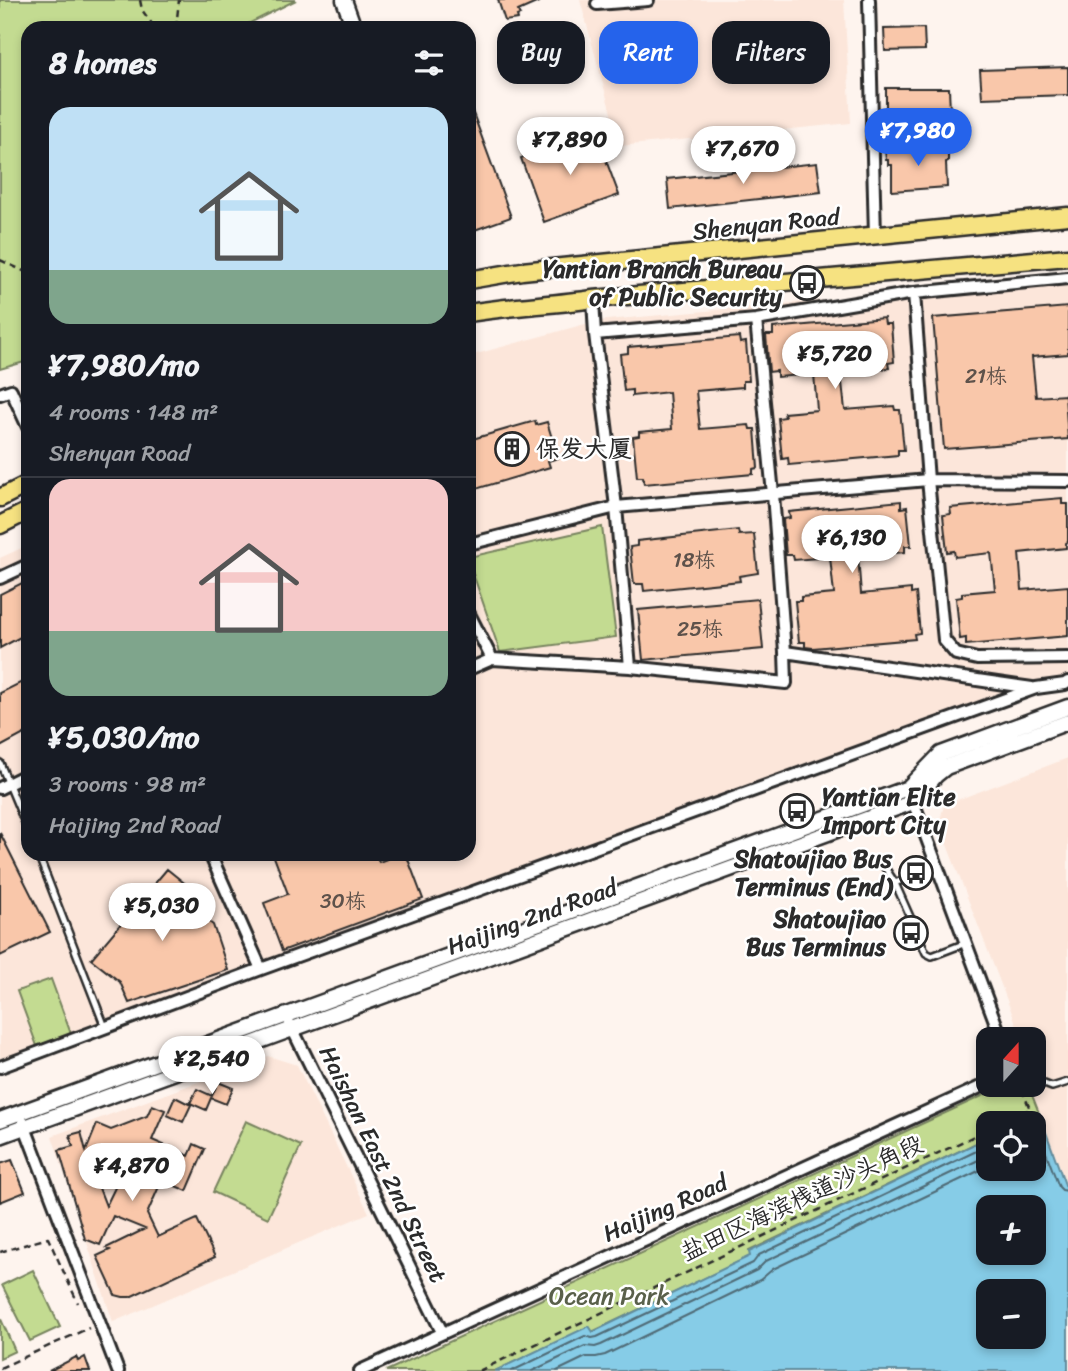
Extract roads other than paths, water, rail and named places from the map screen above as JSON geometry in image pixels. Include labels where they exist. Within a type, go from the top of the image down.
[{"type":"main road","name":"Shenyan Road","points":[[476,279],[522,271],[1068,216]]},
{"type":"main road","points":[[476,312],[1068,257]]},
{"type":"main road","points":[[0,498],[21,488]]},
{"type":"main road","points":[[0,525],[21,514]]},
{"type":"street","points":[[344,0],[352,21]]},
{"type":"street","points":[[597,4],[648,0]]},
{"type":"street","points":[[869,0],[875,236]]},
{"type":"street","points":[[595,334],[756,320],[914,293],[1068,278]]},
{"type":"street","points":[[914,293],[928,480],[944,640],[956,654],[977,659],[1068,658]]},
{"type":"street","points":[[593,299],[630,667]]},
{"type":"street","points":[[476,666],[492,659],[630,667],[786,683],[773,494],[756,320]]},
{"type":"street","points":[[0,394],[11,390],[21,412]]},
{"type":"street","points":[[476,542],[616,507],[928,480],[1068,481]]},
{"type":"street","points":[[0,578],[21,568]]},
{"type":"street","points":[[476,628],[492,659]]},
{"type":"street","points":[[785,652],[1035,688]]},
{"type":"street","points":[[0,1067],[261,969],[1035,688],[1068,682]]},
{"type":"street","name":"Haijing 2nd Road","points":[[0,1120],[910,794],[940,754],[1068,707]]},
{"type":"street","name":"Haijing 2nd Road","points":[[0,1136],[292,1029],[910,794],[946,767],[1068,722]]},
{"type":"street","points":[[5,786],[21,778]]},
{"type":"street","points":[[910,794],[997,1027]]},
{"type":"street","points":[[213,861],[261,969]]},
{"type":"street","name":"Haishan East 2nd Street","points":[[285,1016],[442,1332]]},
{"type":"street","name":"Haijing Road","points":[[360,1371],[976,1089]]},
{"type":"street","points":[[19,1113],[118,1371]]},
{"type":"lane","points":[[0,763],[5,786],[21,817]]},
{"type":"lane","points":[[880,860],[895,883],[926,953],[932,956],[966,943]]},
{"type":"lane","points":[[41,861],[105,1028]]},
{"type":"lane","points":[[895,883],[937,866]]},
{"type":"lane","points":[[1046,1085],[1052,1087],[1068,1082]]},
{"type":"water","points":[[1046,1132],[1068,1193],[1068,1371],[495,1371],[589,1326],[593,1332],[750,1256],[749,1252],[976,1143],[976,1181],[1046,1181]]},
{"type":"place","name":"Yantian Branch Bureau of Public Security","points":[[807,283]]},
{"type":"place","name":"保发大厦","points":[[512,449]]},
{"type":"place","name":"Yantian Elite Import City","points":[[797,811]]},
{"type":"place","name":"Shatoujiao Bus Terminus (End)","points":[[916,873]]},
{"type":"place","name":"Shatoujiao Bus Terminus","points":[[911,933]]},
{"type":"park label","name":"Ocean Park","points":[[609,1296]]}]
